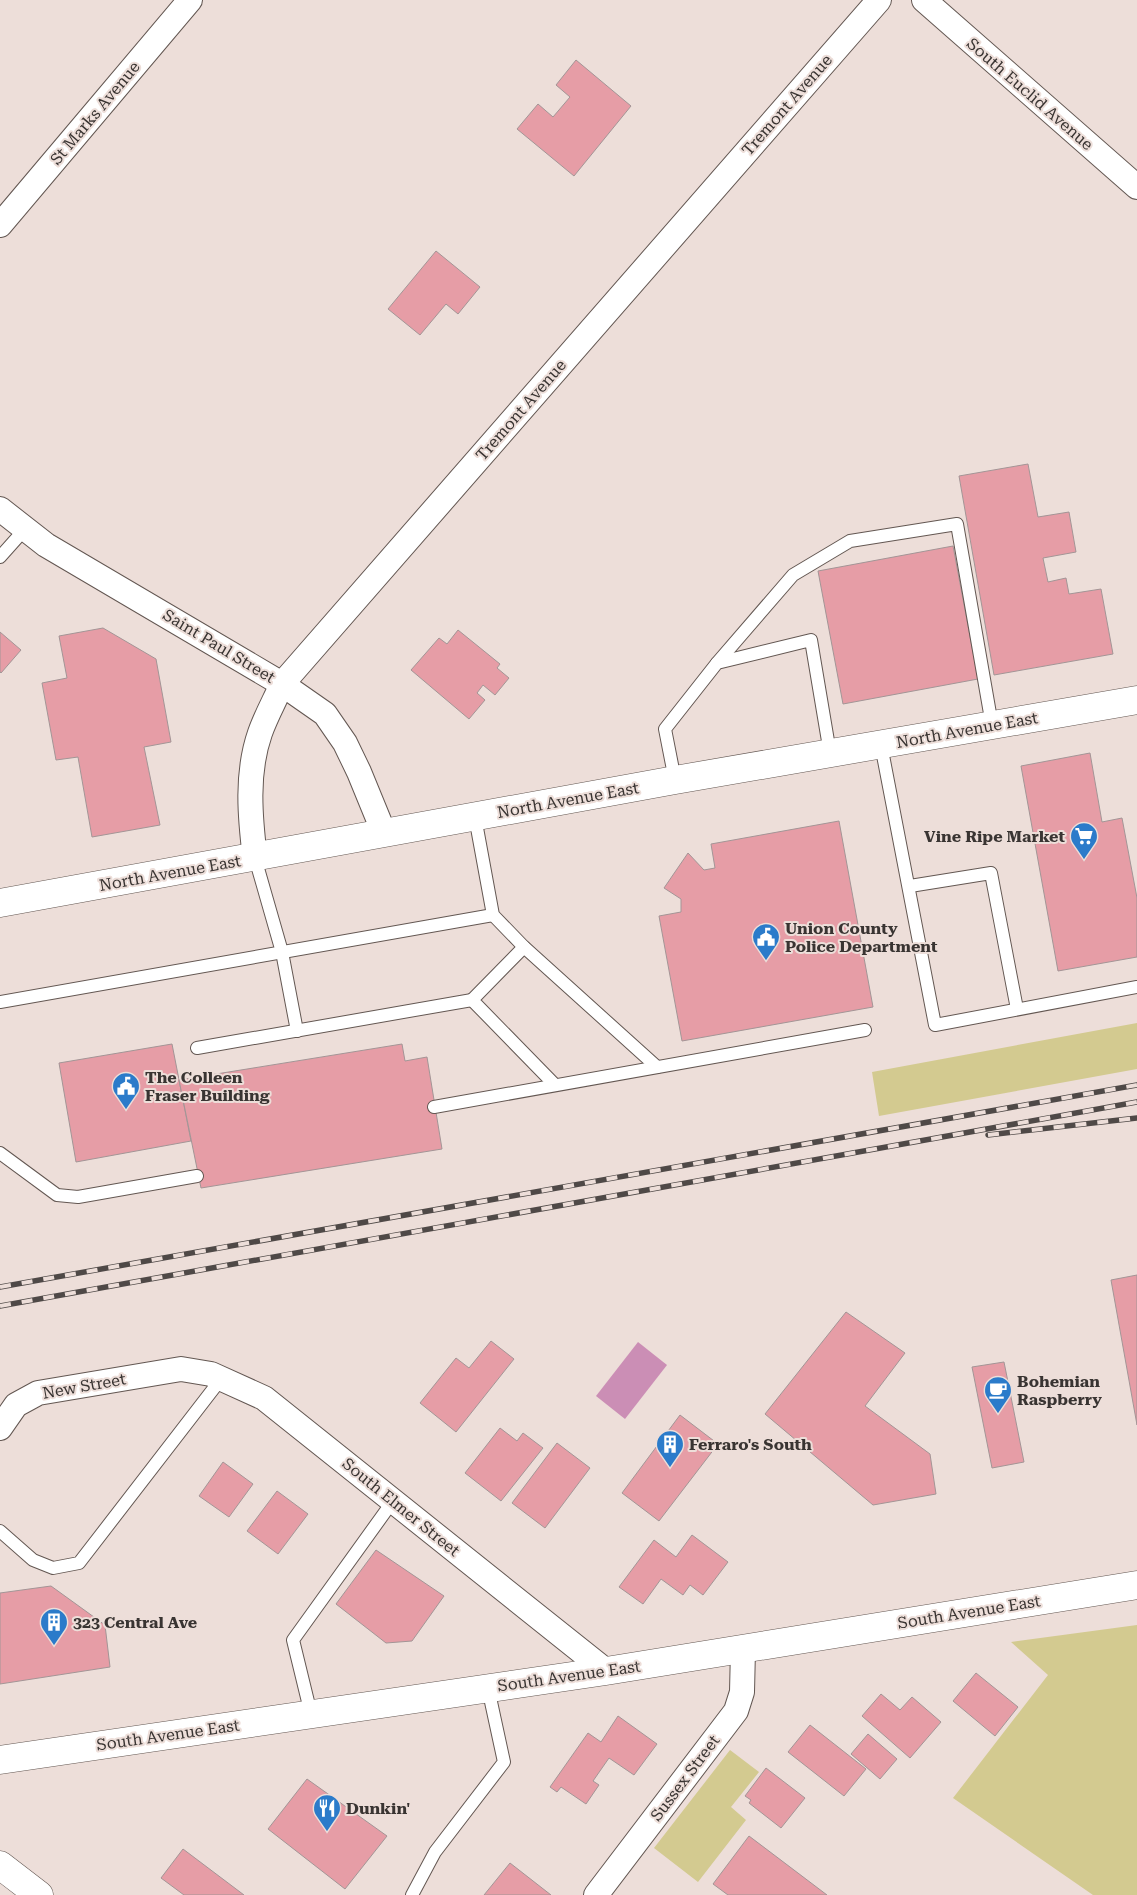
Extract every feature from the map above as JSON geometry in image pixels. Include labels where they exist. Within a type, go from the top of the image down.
[{"type":"main road","name":"North Avenue East","points":[[0,903],[675,780],[1137,700]]},
{"type":"main road","name":"South Avenue East","points":[[0,1760],[606,1671],[1137,1585]]},
{"type":"main road","points":[[0,1865],[39,1895]]},
{"type":"street","name":"St Marks Avenue","points":[[0,225],[190,0]]},
{"type":"street","name":"Tremont Avenue","points":[[255,858],[250,817],[251,772],[260,734],[282,684],[879,0]]},
{"type":"street","name":"South Euclid Avenue","points":[[924,0],[1137,187]]},
{"type":"street","name":"Saint Paul Street","points":[[0,509],[46,545],[282,684],[325,714],[345,743],[384,833]]},
{"type":"street","name":"South Elmer Street","points":[[181,1369],[211,1374],[264,1398],[606,1671]]},
{"type":"street","name":"New Street","points":[[0,1428],[16,1405],[38,1393],[181,1369]]},
{"type":"street","name":"Sussex Street","points":[[596,1895],[736,1711],[742,1692],[743,1649]]},
{"type":"lane","points":[[675,780],[665,729],[717,663],[793,575],[850,541],[957,524],[992,725]]},
{"type":"lane","points":[[0,557],[25,528]]},
{"type":"lane","points":[[717,663],[811,640],[830,753]]},
{"type":"lane","points":[[881,745],[910,886],[935,1025],[1137,987]]},
{"type":"lane","points":[[475,817],[493,915],[524,947],[657,1067]]},
{"type":"lane","points":[[255,858],[282,952],[297,1031]]},
{"type":"lane","points":[[910,886],[991,873],[1017,1009]]},
{"type":"lane","points":[[0,1002],[493,915]]},
{"type":"lane","points":[[197,1048],[472,1000],[524,947]]},
{"type":"lane","points":[[472,1000],[555,1085]]},
{"type":"lane","points":[[434,1108],[865,1030]]},
{"type":"lane","points":[[0,1153],[57,1195],[78,1197],[197,1176]]},
{"type":"lane","points":[[0,1531],[33,1560],[53,1568],[79,1563],[222,1379]]},
{"type":"lane","points":[[311,1714],[293,1640],[393,1501]]},
{"type":"lane","points":[[412,1895],[436,1852],[504,1762],[488,1688]]},
{"type":"shaded area","points":[[1137,1023],[1137,1069],[879,1116],[872,1072]]},
{"type":"shaded area","points":[[638,1342],[667,1365],[625,1419],[596,1396]]},
{"type":"shaded area","points":[[1137,1625],[1137,1895],[1093,1895],[953,1798],[1048,1675],[1011,1642]]},
{"type":"shaded area","points":[[730,1750],[759,1772],[731,1807],[746,1820],[698,1882],[654,1848]]},
{"type":"building","points":[[576,60],[631,106],[574,176],[517,129],[538,104],[553,117],[570,97],[556,85]]},
{"type":"building","points":[[436,251],[480,287],[458,314],[446,304],[420,335],[388,309]]},
{"type":"building","points":[[1028,464],[1038,517],[1069,512],[1076,552],[1043,558],[1048,582],[1066,578],[1069,594],[1101,589],[1113,654],[994,675],[959,476]]},
{"type":"building","points":[[953,546],[978,679],[843,704],[818,571]]},
{"type":"building","points":[[103,628],[156,659],[171,742],[144,747],[160,825],[92,837],[78,757],[56,760],[42,683],[67,678],[59,636]]},
{"type":"building","points":[[458,630],[500,664],[497,668],[509,678],[495,695],[483,685],[477,693],[485,700],[469,719],[411,670],[439,638],[447,644]]},
{"type":"building","points":[[0,632],[21,650],[1,673],[0,672]]},
{"type":"building","name":"Vine Ripe Market","points":[[1090,753],[1102,822],[1122,818],[1137,898],[1137,957],[1058,971],[1021,766]]},
{"type":"building","name":"Union County Police Department","points":[[839,821],[873,1007],[682,1041],[659,916],[681,912],[681,899],[664,888],[688,853],[704,870],[715,868],[711,844]]},
{"type":"building","name":"The Colleen Fraser Building","points":[[172,1044],[191,1141],[76,1162],[59,1063]]},
{"type":"building","points":[[402,1044],[405,1061],[427,1057],[442,1149],[201,1188],[179,1080]]},
{"type":"building","points":[[1137,1275],[1137,1425],[1111,1280]]},
{"type":"building","points":[[846,1312],[905,1353],[865,1406],[930,1454],[936,1494],[873,1505],[765,1414]]},
{"type":"building","points":[[491,1341],[514,1359],[456,1432],[420,1403],[456,1358],[469,1368]]},
{"type":"building","name":"Bohemian Raspberry","points":[[1004,1362],[1024,1462],[992,1468],[972,1367]]},
{"type":"building","name":"Ferraro's South","points":[[680,1415],[718,1444],[659,1521],[622,1493]]},
{"type":"building","points":[[500,1428],[517,1441],[523,1433],[543,1448],[501,1501],[465,1473]]},
{"type":"building","points":[[557,1443],[590,1468],[545,1528],[512,1503]]},
{"type":"building","points":[[223,1462],[253,1484],[229,1517],[199,1496]]},
{"type":"building","points":[[277,1491],[308,1514],[278,1554],[247,1531]]},
{"type":"building","points":[[692,1535],[728,1562],[703,1595],[690,1585],[683,1595],[661,1579],[643,1604],[619,1587],[654,1540],[676,1557]]},
{"type":"building","points":[[376,1550],[444,1596],[412,1641],[386,1643],[336,1604]]},
{"type":"building","name":"323 Central Ave","points":[[51,1586],[105,1625],[110,1667],[0,1684],[0,1593]]},
{"type":"building","points":[[976,1673],[1018,1707],[995,1736],[953,1701]]},
{"type":"building","points":[[881,1694],[900,1710],[912,1697],[941,1722],[910,1758],[862,1716]]},
{"type":"building","points":[[618,1716],[657,1744],[634,1775],[609,1758],[593,1781],[599,1785],[586,1804],[561,1787],[557,1792],[550,1787],[588,1733],[601,1742]]},
{"type":"building","points":[[810,1725],[866,1769],[844,1796],[788,1752]]},
{"type":"building","points":[[868,1734],[897,1759],[880,1779],[851,1754]]},
{"type":"building","points":[[766,1768],[805,1798],[781,1828],[749,1803],[751,1800],[745,1796]]},
{"type":"building","name":"Dunkin'","points":[[307,1779],[387,1836],[345,1889],[268,1829]]},
{"type":"building","points":[[749,1836],[827,1895],[728,1895],[713,1884]]},
{"type":"building","points":[[183,1849],[244,1895],[184,1895],[161,1878]]},
{"type":"building","points":[[510,1863],[551,1895],[484,1895]]},
{"type":"railway","points":[[0,1287],[1137,1085]]},
{"type":"railway","points":[[0,1306],[1137,1102]]},
{"type":"railway","points":[[988,1135],[1137,1118]]},
{"type":"place","name":"Vine Ripe Market","points":[[1084,860]]},
{"type":"place","name":"Union County Police Department","points":[[766,961]]},
{"type":"place","name":"The Colleen Fraser Building","points":[[126,1110]]},
{"type":"place","name":"Bohemian Raspberry","points":[[998,1414]]},
{"type":"place","name":"Ferraro's South","points":[[670,1468]]},
{"type":"place","name":"323 Central Ave","points":[[54,1646]]},
{"type":"place","name":"Dunkin'","points":[[327,1832]]}]
